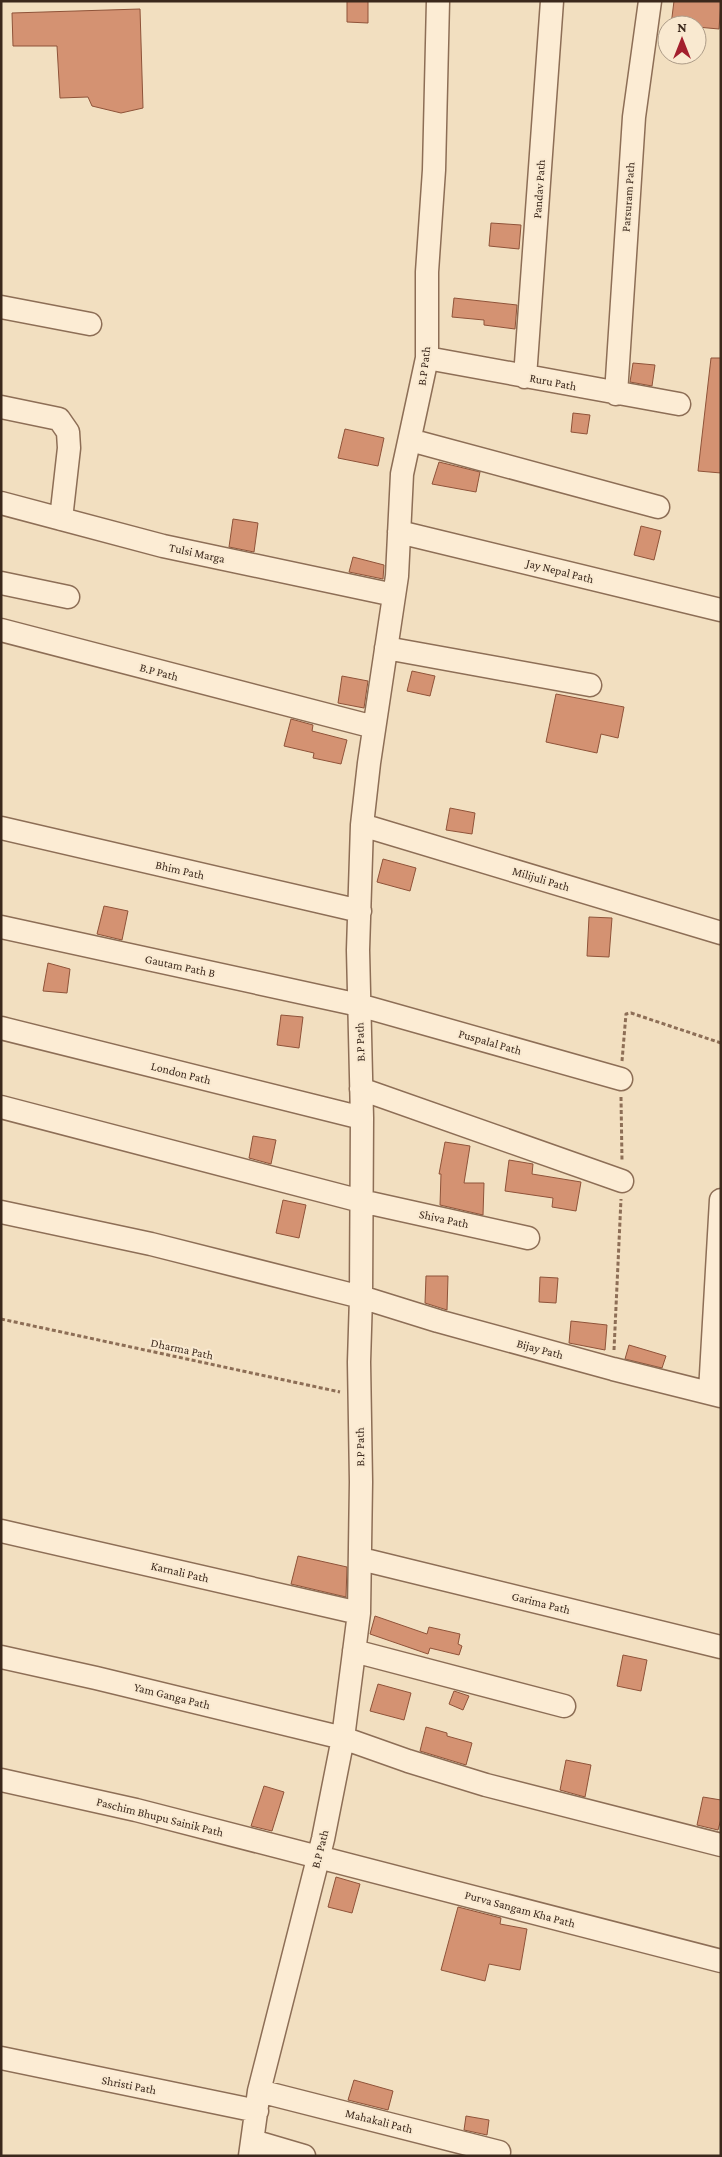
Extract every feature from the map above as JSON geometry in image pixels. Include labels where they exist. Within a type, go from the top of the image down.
[{"type":"street","name":"B.P Path","points":[[252,2149],[258,2101],[318,1857],[343,1738],[359,1613],[361,1558],[362,1118],[358,1005],[362,825],[394,594],[402,474],[427,358],[427,272],[434,170],[438,1]]},
{"type":"street","name":"Pandav Path","points":[[525,377],[552,1]]},
{"type":"street","name":"Parsuram Path","points":[[616,394],[634,117],[650,1]]},
{"type":"street","points":[[1,307],[90,324]]},
{"type":"street","name":"Ruru Path","points":[[427,358],[678,404]]},
{"type":"street","points":[[1,407],[59,419],[68,432],[69,448],[61,519]]},
{"type":"street","points":[[410,440],[658,507]]},
{"type":"street","name":"Tulsi Marga","points":[[1,503],[162,546],[394,594]]},
{"type":"street","name":"Jay Nepal Path","points":[[399,532],[721,610]]},
{"type":"street","points":[[1,583],[68,597]]},
{"type":"street","name":"B.P Path","points":[[1,630],[374,728]]},
{"type":"street","points":[[386,648],[590,684]]},
{"type":"street","name":"Milijuli Path","points":[[362,825],[721,933]]},
{"type":"street","name":"Bhim Path","points":[[1,828],[360,911]]},
{"type":"street","name":"Gautam Path B","points":[[1,927],[358,1005]]},
{"type":"street","name":"Puspalal Path","points":[[358,1005],[621,1079]]},
{"type":"street","name":"London Path","points":[[1,1028],[362,1118]]},
{"type":"street","points":[[361,1089],[622,1182]]},
{"type":"street","name":"Shiva Path","points":[[1,1107],[361,1201],[528,1238]]},
{"type":"street","points":[[716,1394],[721,1200]]},
{"type":"street","name":"Bijay Path","points":[[1,1212],[151,1244],[361,1297],[613,1369],[716,1394]]},
{"type":"street","name":"Karnali Path","points":[[1,1531],[359,1613]]},
{"type":"street","name":"Garima Path","points":[[361,1558],[721,1647]]},
{"type":"street","points":[[354,1651],[564,1706]]},
{"type":"street","name":"Yam Ganga Path","points":[[1,1657],[343,1738],[408,1761],[486,1785],[721,1845]]},
{"type":"street","name":"Paschim Bhupu Sainik Path","points":[[1,1780],[136,1810],[318,1857]]},
{"type":"street","name":"Purva Sangam Kha Path","points":[[318,1857],[721,1961]]},
{"type":"street","name":"Shristi Path","points":[[1,2058],[258,2101]]},
{"type":"street","name":"Mahakali Path","points":[[258,2101],[499,2152]]},
{"type":"street","points":[[252,2149],[304,2156]]},
{"type":"path","points":[[613,1369],[622,1182],[621,1079],[626,1014],[637,1013],[721,1043]]},
{"type":"path","name":"Dharma Path","points":[[1,1319],[360,1396]]},
{"type":"building","points":[[347,1],[368,1],[368,23],[347,22]]},
{"type":"building","points":[[674,1],[721,1],[719,29],[707,28],[707,15],[672,15]]},
{"type":"building","points":[[140,9],[143,108],[121,113],[92,106],[88,97],[60,98],[57,46],[13,46],[12,13]]},
{"type":"building","points":[[491,223],[521,225],[519,249],[489,246]]},
{"type":"building","points":[[454,298],[517,305],[515,329],[484,325],[484,320],[452,317]]},
{"type":"building","points":[[711,358],[721,358],[721,473],[698,471]]},
{"type":"building","points":[[633,363],[655,365],[652,386],[630,382]]},
{"type":"building","points":[[573,413],[590,415],[587,434],[571,432]]},
{"type":"building","points":[[345,429],[384,438],[378,466],[338,458]]},
{"type":"building","points":[[439,462],[480,472],[476,492],[432,484]]},
{"type":"building","points":[[233,519],[258,523],[254,552],[229,547]]},
{"type":"building","points":[[641,526],[661,531],[654,560],[634,555]]},
{"type":"building","points":[[353,557],[384,565],[383,579],[349,572]]},
{"type":"building","points":[[412,671],[435,676],[430,696],[407,691]]},
{"type":"building","points":[[342,676],[368,681],[364,708],[338,703]]},
{"type":"building","points":[[556,694],[624,707],[618,738],[601,734],[597,753],[546,742]]},
{"type":"building","points":[[291,719],[313,725],[312,731],[347,740],[341,764],[313,758],[314,753],[284,746]]},
{"type":"building","points":[[450,808],[475,813],[472,834],[446,830]]},
{"type":"building","points":[[383,859],[416,868],[410,891],[377,882]]},
{"type":"building","points":[[104,906],[128,911],[122,940],[97,934]]},
{"type":"building","points":[[589,917],[612,918],[609,957],[587,956]]},
{"type":"building","points":[[48,963],[70,969],[67,993],[43,991]]},
{"type":"building","points":[[281,1015],[303,1017],[299,1048],[277,1045]]},
{"type":"building","points":[[253,1136],[276,1140],[271,1164],[249,1158]]},
{"type":"building","points":[[445,1142],[470,1146],[464,1183],[484,1183],[483,1215],[440,1205],[441,1174],[439,1174]]},
{"type":"building","points":[[509,1160],[533,1164],[532,1174],[581,1182],[576,1211],[552,1207],[553,1198],[505,1191]]},
{"type":"building","points":[[283,1200],[306,1205],[299,1238],[276,1233]]},
{"type":"building","points":[[426,1276],[448,1276],[447,1310],[425,1303]]},
{"type":"building","points":[[540,1277],[558,1278],[556,1303],[539,1302]]},
{"type":"building","points":[[571,1321],[607,1325],[605,1350],[569,1343]]},
{"type":"building","points":[[629,1345],[666,1356],[662,1368],[625,1359]]},
{"type":"building","points":[[298,1556],[347,1567],[346,1597],[291,1584]]},
{"type":"building","points":[[375,1616],[427,1634],[429,1627],[460,1634],[458,1644],[462,1646],[459,1655],[430,1648],[428,1654],[370,1634]]},
{"type":"building","points":[[623,1655],[647,1660],[641,1691],[617,1686]]},
{"type":"building","points":[[378,1684],[411,1693],[404,1720],[370,1711]]},
{"type":"building","points":[[454,1691],[469,1696],[463,1710],[449,1704]]},
{"type":"building","points":[[426,1727],[447,1733],[447,1736],[472,1743],[466,1765],[420,1751]]},
{"type":"building","points":[[566,1760],[591,1765],[585,1797],[560,1790]]},
{"type":"building","points":[[264,1786],[284,1792],[272,1831],[251,1826]]},
{"type":"building","points":[[703,1797],[721,1800],[721,1819],[718,1830],[697,1825]]},
{"type":"building","points":[[336,1877],[360,1884],[352,1913],[328,1907]]},
{"type":"building","points":[[458,1907],[501,1918],[500,1924],[527,1929],[520,1970],[489,1964],[485,1981],[441,1970]]},
{"type":"building","points":[[354,2080],[393,2091],[388,2110],[348,2100]]},
{"type":"building","points":[[466,2116],[489,2120],[487,2135],[464,2130]]}]
